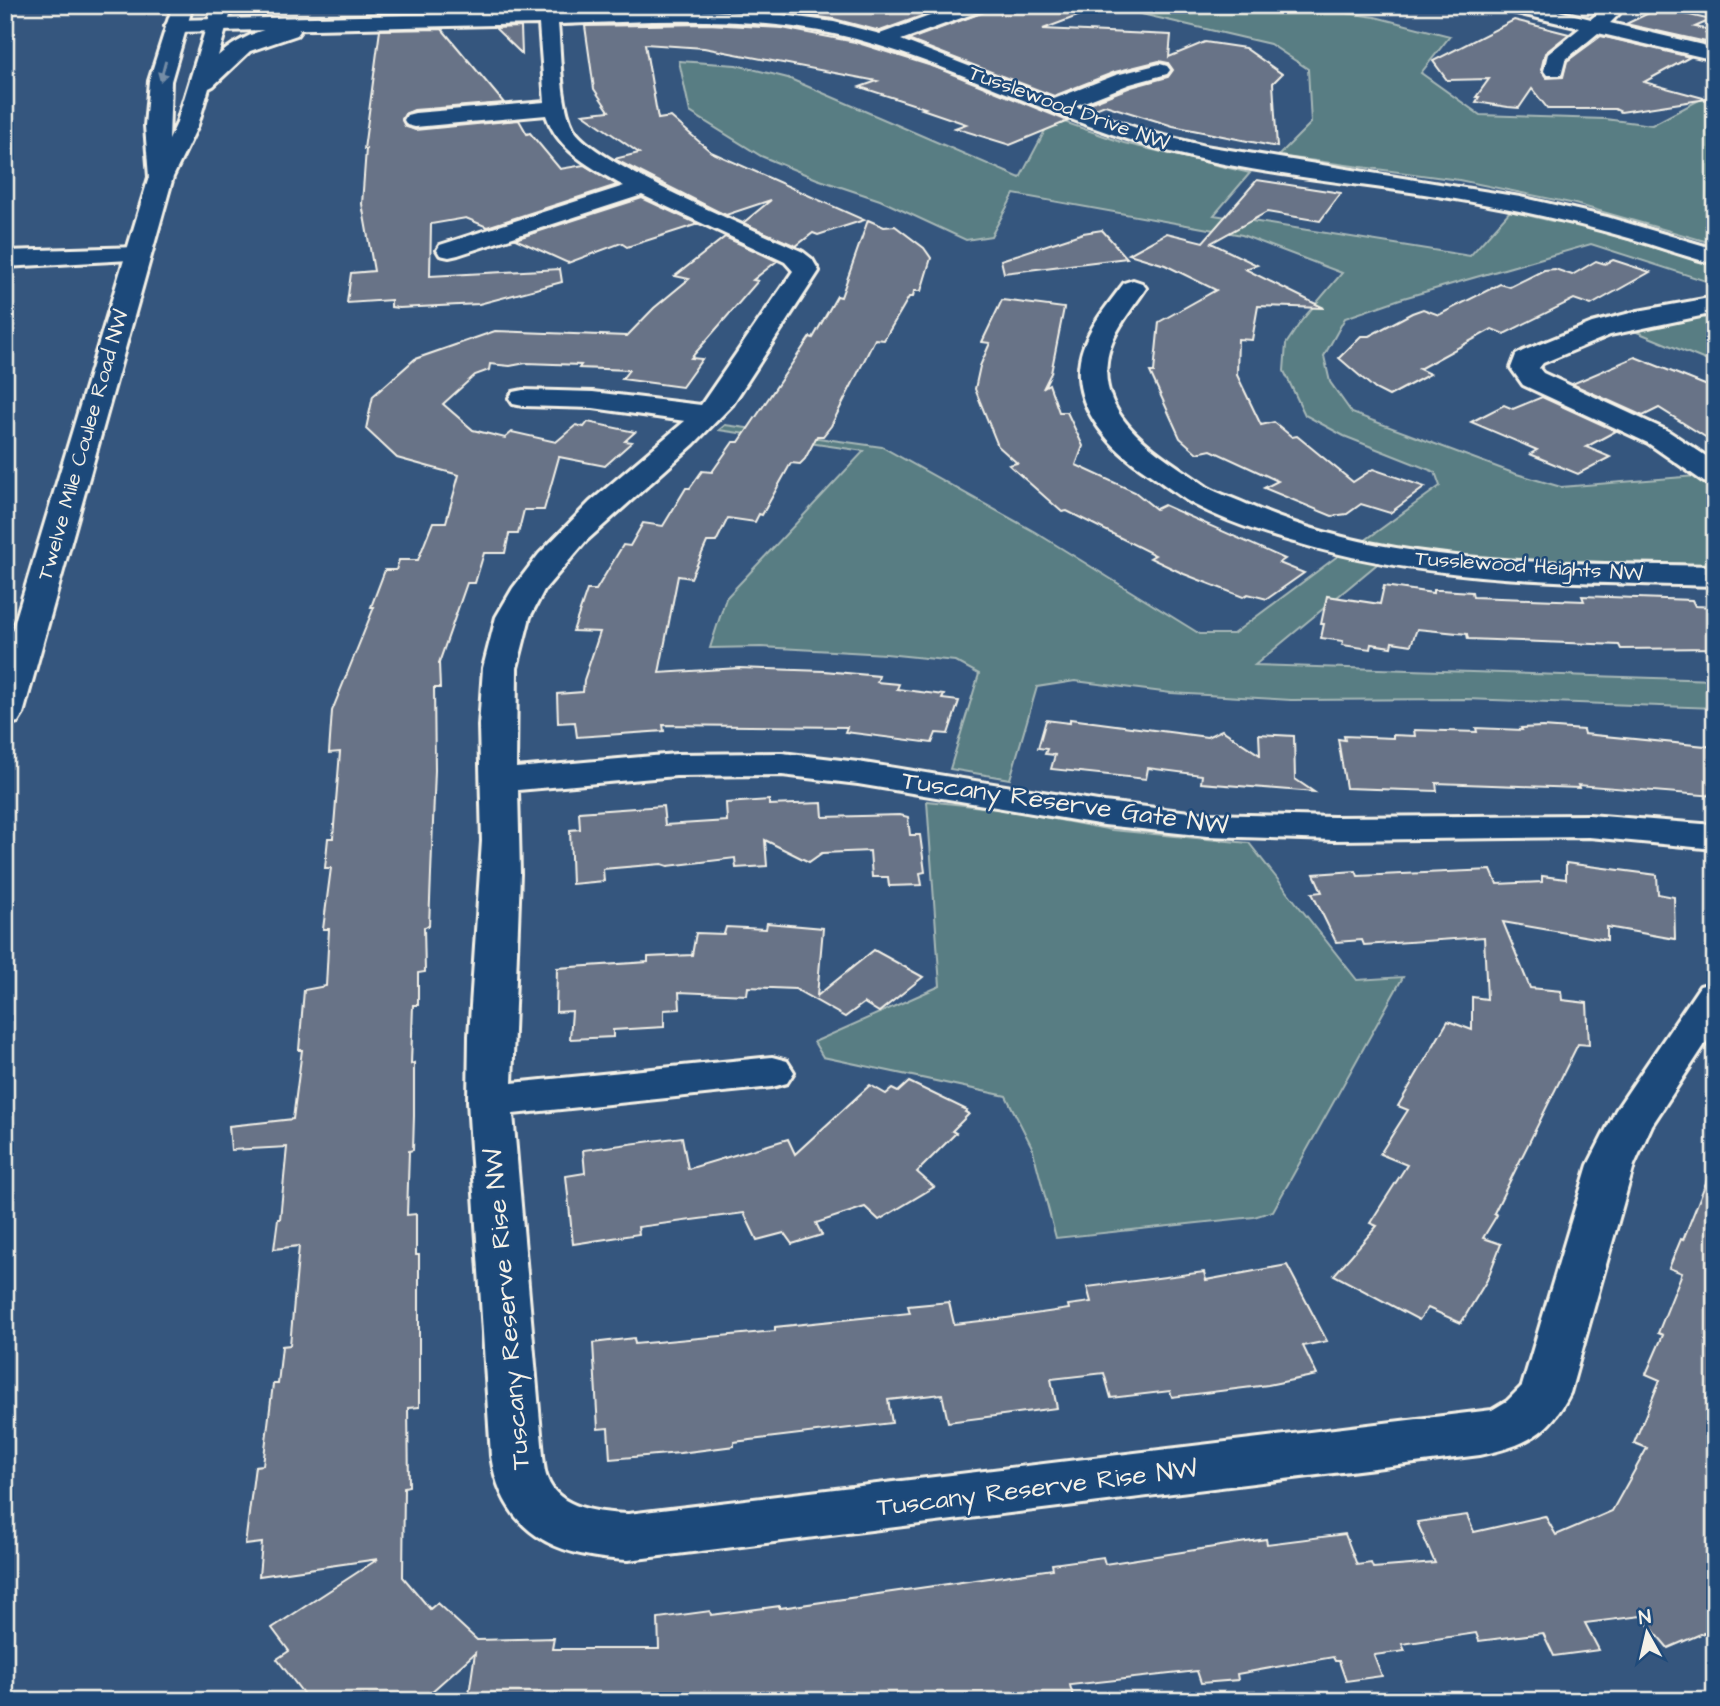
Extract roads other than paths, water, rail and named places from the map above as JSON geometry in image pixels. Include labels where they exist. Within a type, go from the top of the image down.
[{"type":"street","name":"Twelve Mile Coulee Road NW","points":[[161,177],[156,126],[160,81],[183,5]]},
{"type":"street","points":[[882,40],[979,5]]},
{"type":"street","points":[[1507,5],[1715,54]]},
{"type":"street","points":[[1554,71],[1555,58],[1618,5]]},
{"type":"street","name":"Tusslewood Drive NW","points":[[219,21],[290,31],[418,23],[715,16],[821,26],[882,40],[1134,135],[1221,157],[1441,189],[1518,204],[1616,227],[1715,257]]},
{"type":"street","name":"Tuscany Reserve Rise NW","points":[[548,19],[559,125],[572,143],[596,161],[644,187],[794,257],[805,267],[804,277],[722,399],[538,574],[513,616],[504,645],[497,693],[501,780],[500,875],[490,1101],[516,1456],[523,1488],[540,1509],[561,1523],[594,1535],[628,1537],[1480,1434],[1510,1426],[1535,1408],[1545,1393],[1616,1154],[1632,1121],[1662,1073],[1715,996]]},
{"type":"street","name":"Twelve Mile Coulee Road NW","points":[[5,714],[17,639],[161,177],[187,125],[219,21]]},
{"type":"street","name":"Tusslewood Drive NW","points":[[174,31],[219,21],[418,23]]},
{"type":"street","points":[[198,91],[233,50],[252,40],[290,31]]},
{"type":"street","points":[[1055,106],[1123,79],[1160,70]]},
{"type":"street","points":[[415,120],[557,107]]},
{"type":"street","points":[[449,250],[644,187]]},
{"type":"street","points":[[5,259],[139,254]]},
{"type":"street","name":"Tusslewood Heights NW","points":[[1133,288],[1098,343],[1092,377],[1099,403],[1129,445],[1176,481],[1211,499],[1295,533],[1406,558],[1515,569],[1715,576]]},
{"type":"street","points":[[1715,305],[1638,319],[1601,329],[1532,357],[1526,361],[1525,368],[1533,379],[1658,437],[1715,476]]},
{"type":"street","points":[[523,398],[593,400],[708,415]]},
{"type":"street","name":"Tuscany Reserve Gate NW","points":[[501,780],[681,765],[785,765],[874,776],[1081,810],[1207,825],[1348,829],[1601,826],[1715,837]]},
{"type":"street","points":[[490,1101],[772,1072]]}]
